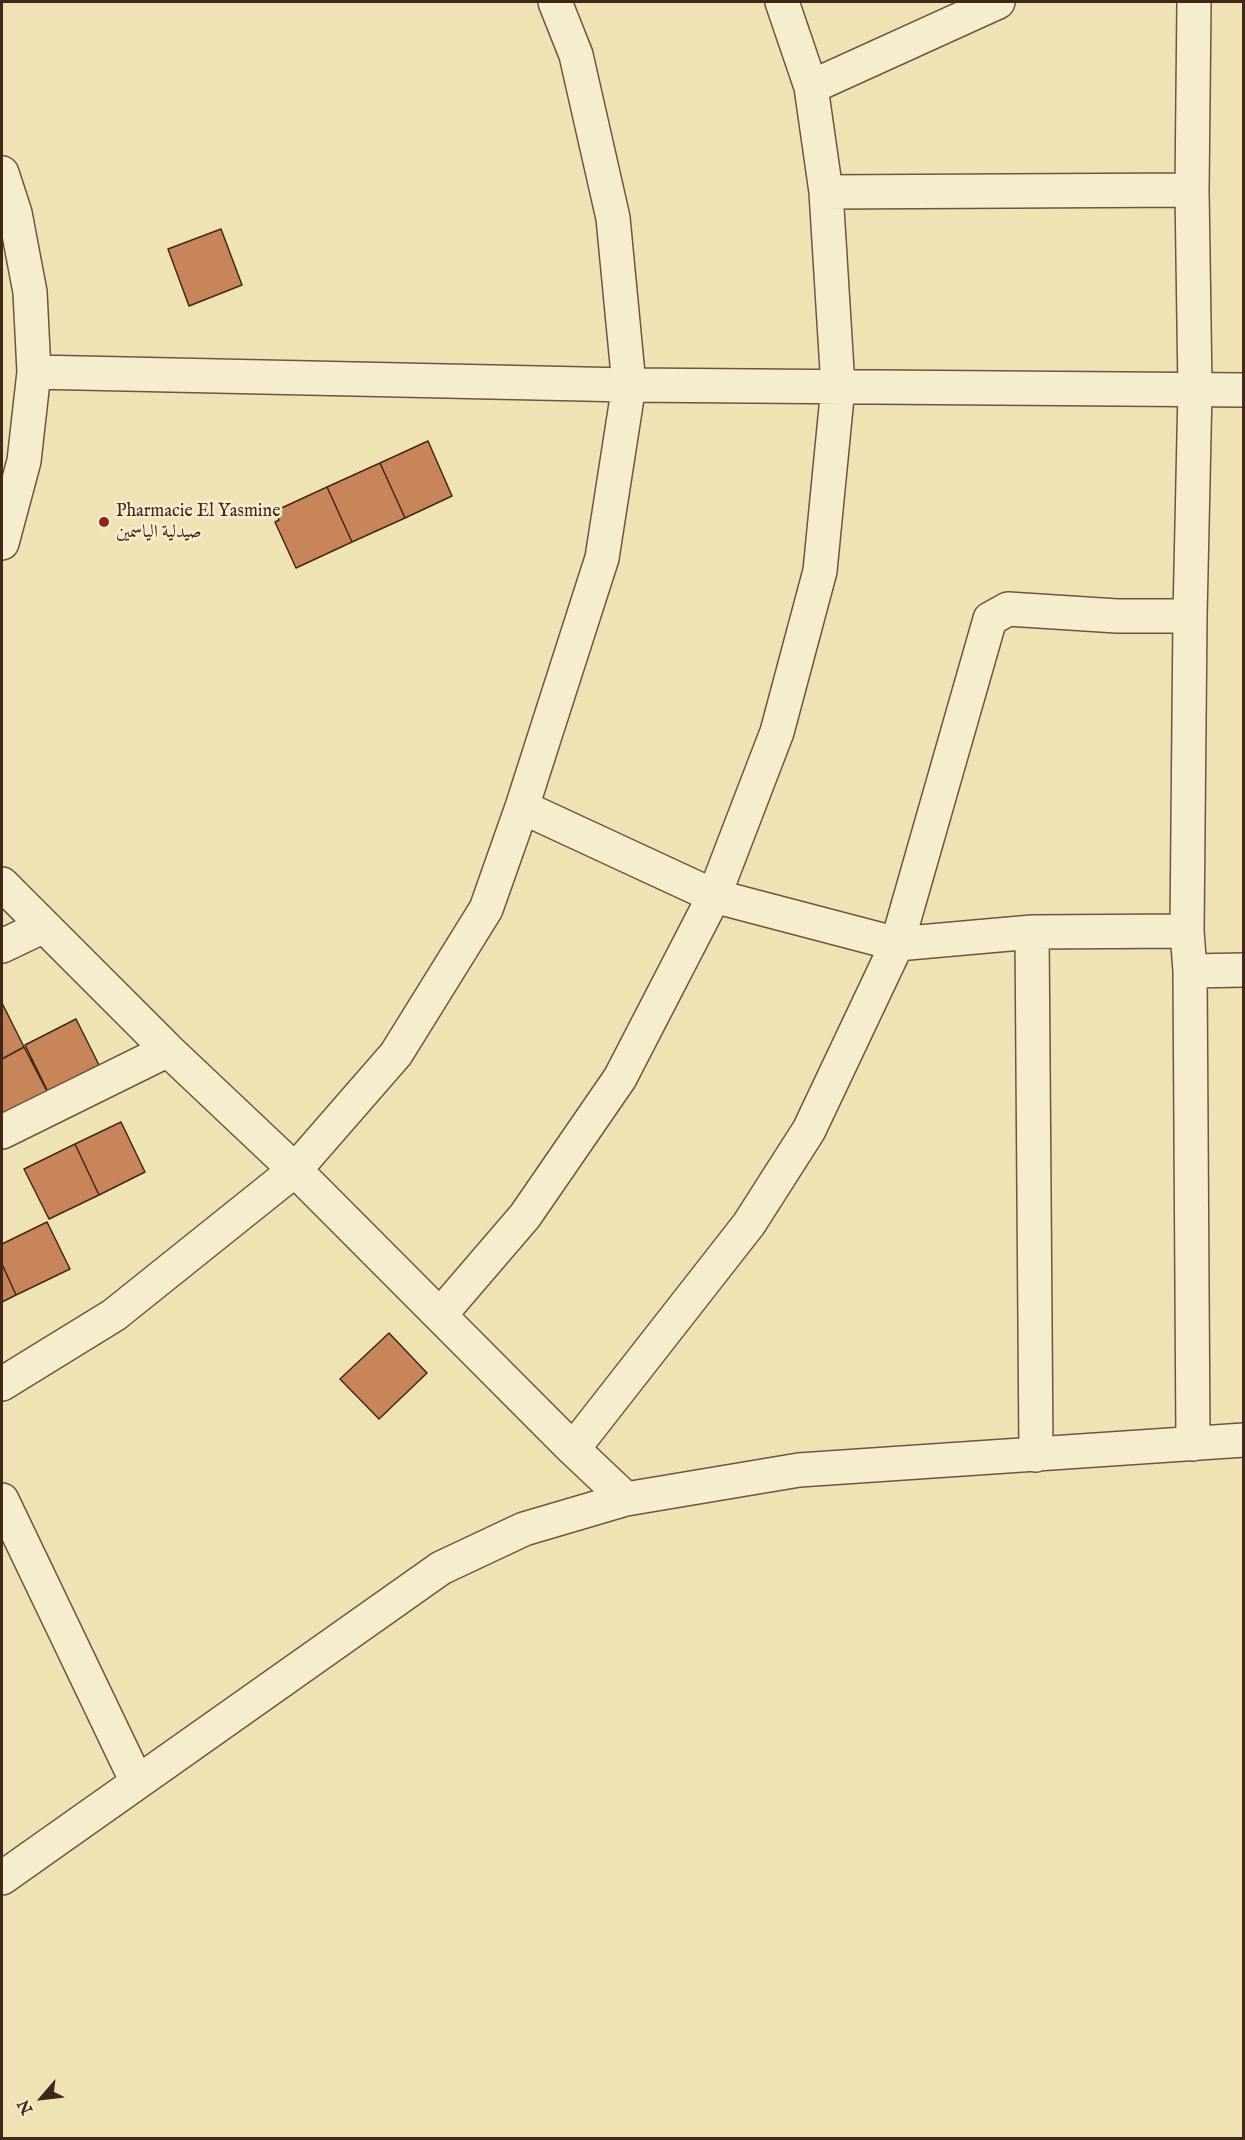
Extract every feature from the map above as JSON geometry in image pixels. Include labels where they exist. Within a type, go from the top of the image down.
[{"type":"street","points":[[2,1384],[114,1315],[295,1170],[402,1044],[486,909],[522,807],[602,558],[629,385],[613,219],[576,55],[555,2]]},
{"type":"street","points":[[440,1315],[525,1216],[620,1078],[714,896],[777,732],[820,571],[838,387],[826,192],[811,87],[782,2]]},
{"type":"street","points":[[811,87],[998,2]]},
{"type":"street","points":[[1193,1444],[1190,971],[1187,930],[1195,390],[1192,190],[1194,2]]},
{"type":"street","points":[[2,173],[15,213],[30,292],[34,372],[24,461],[2,543]]},
{"type":"street","points":[[826,192],[1192,190]]},
{"type":"street","points":[[34,372],[629,385],[1244,390]]},
{"type":"street","points":[[573,1449],[749,1224],[809,1130],[897,944],[985,629],[990,619],[1008,609],[1117,615],[1190,616]]},
{"type":"street","points":[[522,807],[714,896],[897,944],[1032,932],[1187,930]]},
{"type":"street","points":[[2,884],[168,1050],[295,1170],[573,1449],[626,1499]]},
{"type":"street","points":[[2,946],[44,926]]},
{"type":"street","points":[[1032,932],[1036,1455]]},
{"type":"street","points":[[1190,971],[1244,970]]},
{"type":"street","points":[[2,1132],[168,1050]]},
{"type":"street","points":[[2,1878],[441,1568],[524,1529],[626,1499],[799,1470],[1244,1440]]},
{"type":"street","points":[[2,1500],[137,1782]]},
{"type":"building","points":[[221,229],[242,285],[189,306],[168,249]]},
{"type":"building","points":[[428,441],[452,496],[405,518],[380,463]]},
{"type":"building","points":[[380,463],[405,518],[352,542],[327,487]]},
{"type":"building","points":[[327,487],[352,542],[296,568],[275,522],[279,520],[275,511]]},
{"type":"building","points":[[2,1003],[24,1047],[2,1059]]},
{"type":"building","points":[[76,1019],[102,1071],[50,1096],[25,1045]]},
{"type":"building","points":[[24,1047],[50,1097],[6,1120],[2,1112],[2,1059]]},
{"type":"building","points":[[121,1122],[145,1172],[99,1195],[75,1144]]},
{"type":"building","points":[[75,1144],[99,1195],[49,1219],[24,1169]]},
{"type":"building","points":[[47,1222],[70,1269],[16,1295],[2,1264],[2,1244]]},
{"type":"building","points":[[2,1264],[16,1295],[2,1302]]},
{"type":"building","points":[[389,1333],[427,1373],[379,1419],[340,1379]]},
{"type":"place","name":"Pharmacie El Yasmine صيدلية الياسمين","points":[[104,522]]}]
